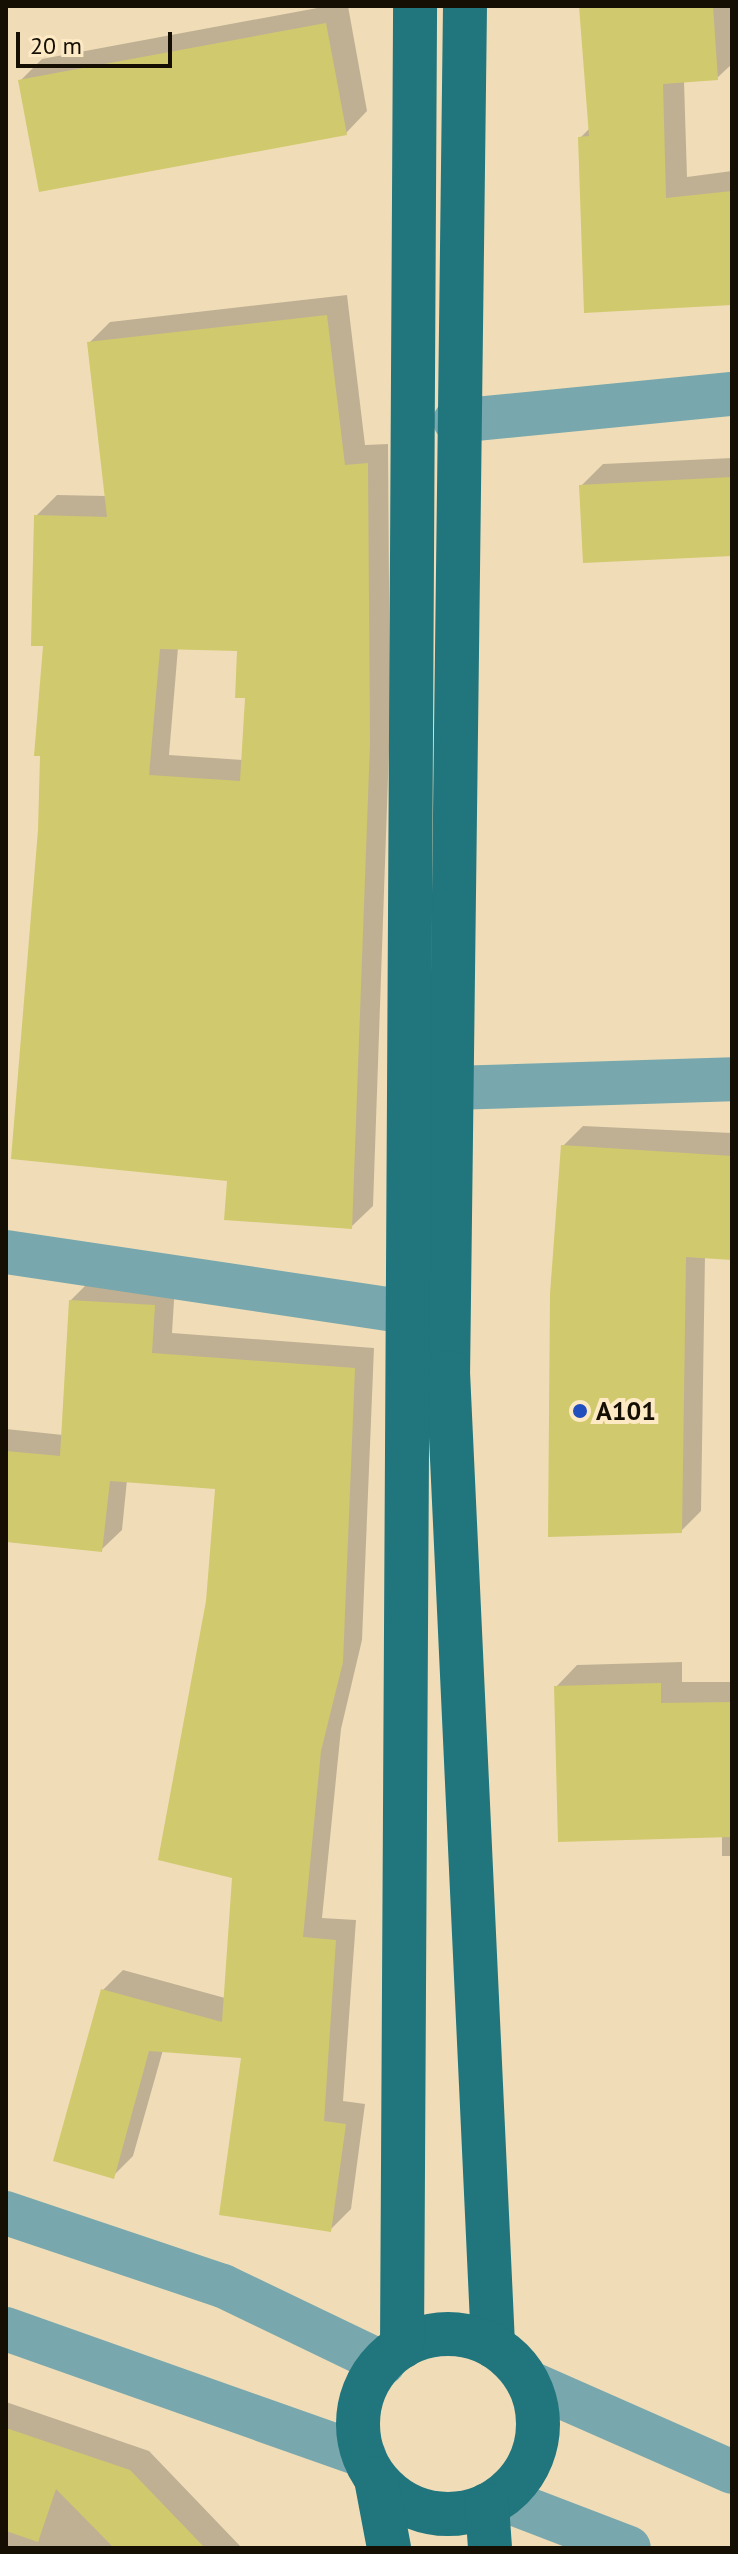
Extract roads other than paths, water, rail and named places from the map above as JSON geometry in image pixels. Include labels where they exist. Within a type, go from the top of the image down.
[{"type":"main road","points":[[389,2548],[370,2468],[360,2407],[392,2355],[408,1312],[415,6]]},
{"type":"main road","points":[[465,6],[455,421],[448,1372],[493,2346]]},
{"type":"main road","points":[[370,2468],[420,2510],[447,2514],[493,2502],[519,2481],[538,2433],[528,2382],[493,2346],[448,2334],[392,2355]]},
{"type":"main road","points":[[490,2548],[493,2502]]},
{"type":"street","points":[[455,421],[732,394]]},
{"type":"street","points":[[451,1088],[732,1079]]},
{"type":"street","points":[[6,1252],[408,1312]]},
{"type":"street","points":[[6,2213],[223,2286],[392,2355]]},
{"type":"street","points":[[6,2329],[370,2468]]},
{"type":"street","points":[[528,2382],[732,2472]]},
{"type":"street","points":[[493,2502],[629,2548]]},
{"type":"place","name":"A101","points":[[580,1411]]}]
